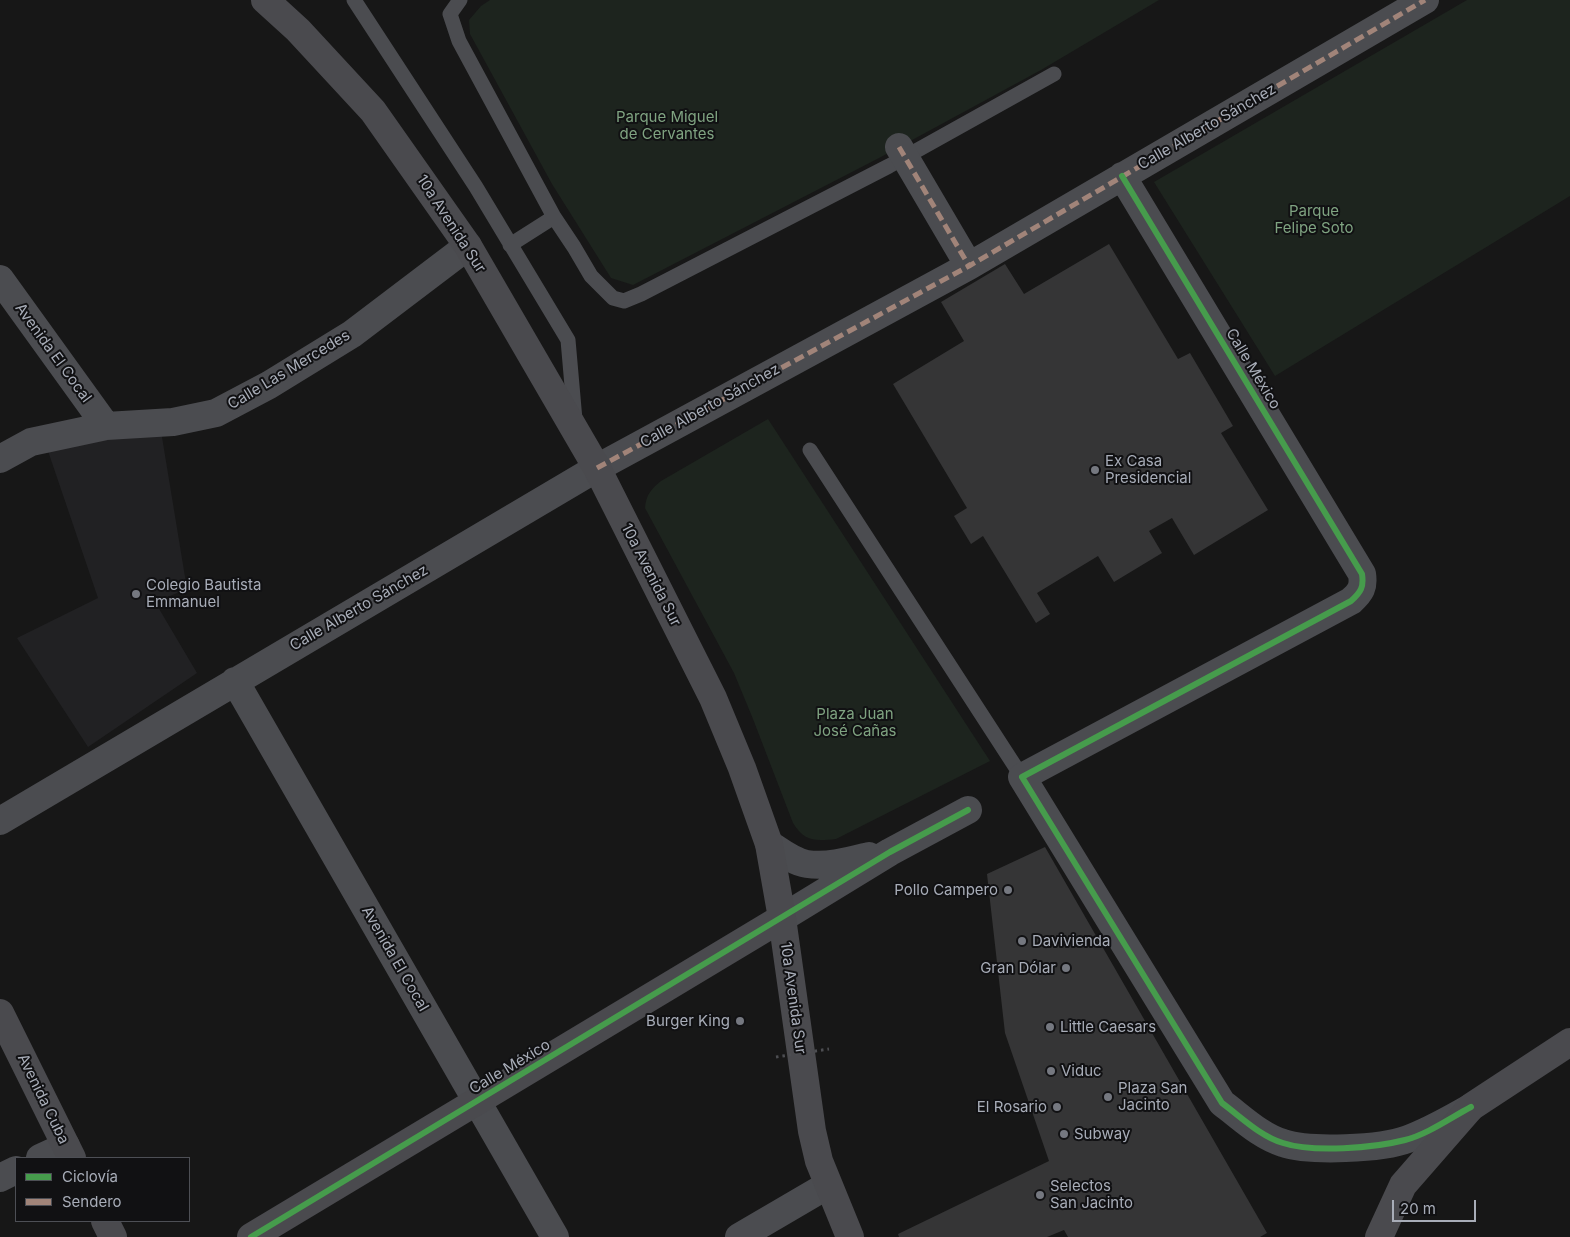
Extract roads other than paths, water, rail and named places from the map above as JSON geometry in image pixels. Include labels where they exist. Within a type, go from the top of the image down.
[{"type":"main road","name":"10a Avenida Sur","points":[[265,0],[298,30],[373,111],[468,246],[597,468],[713,698],[742,768],[769,844],[782,918],[812,1132],[819,1161],[850,1237]]},
{"type":"main road","name":"Calle México","points":[[251,1237],[782,918]]},
{"type":"main road","name":"Avenida Cuba","points":[[0,1013],[69,1152]]},
{"type":"main road","points":[[1379,1237],[1403,1186],[1471,1107],[1570,1042]]},
{"type":"main road","points":[[106,1222],[113,1237]]},
{"type":"street","name":"Calle Alberto Sánchez","points":[[0,821],[597,468],[969,266],[1425,0]]},
{"type":"street","points":[[902,152],[969,266]]},
{"type":"street","name":"Calle México","points":[[1022,777],[1351,601],[1360,592],[1364,584],[1362,574],[1122,176]]},
{"type":"street","name":"Calle Las Mercedes","points":[[0,459],[31,442],[106,426],[173,422],[216,414],[352,334],[468,246]]},
{"type":"street","name":"Avenida El Cocal","points":[[0,279],[106,426]]},
{"type":"street","name":"Avenida El Cocal","points":[[235,681],[555,1237]]},
{"type":"street","points":[[1022,777],[1222,1103],[1261,1133],[1283,1143],[1306,1146],[1347,1148],[1376,1145],[1406,1140],[1471,1107]]},
{"type":"street","points":[[782,918],[890,852],[968,810]]},
{"type":"street","points":[[769,844],[786,855],[806,864],[833,864],[890,852]]},
{"type":"street","points":[[45,1157],[69,1152]]},
{"type":"street","points":[[0,1178],[15,1170]]},
{"type":"street","points":[[740,1237],[828,1184]]},
{"type":"lane","points":[[354,0],[476,187],[568,340],[576,432]]},
{"type":"lane","points":[[460,0],[450,14],[459,41],[554,217],[591,276],[613,298],[624,301],[641,294],[902,152],[1054,74]]},
{"type":"lane","points":[[510,245],[554,217]]},
{"type":"lane","points":[[810,450],[1022,777]]},
{"type":"place","name":"Ex Casa Presidencial","points":[[1095,470]]},
{"type":"place","name":"Colegio Bautista Emmanuel","points":[[136,594]]},
{"type":"place","name":"Pollo Campero","points":[[1008,890]]},
{"type":"place","name":"Davivienda","points":[[1022,941]]},
{"type":"place","name":"Gran Dólar","points":[[1066,968]]},
{"type":"place","name":"Burger King","points":[[740,1021]]},
{"type":"place","name":"Little Caesars","points":[[1050,1027]]},
{"type":"place","name":"Viduc","points":[[1051,1071]]},
{"type":"place","name":"Plaza San Jacinto","points":[[1108,1097]]},
{"type":"place","name":"El Rosario","points":[[1057,1107]]},
{"type":"place","name":"Subway","points":[[1064,1134]]},
{"type":"place","name":"Selectos San Jacinto","points":[[1040,1195]]},
{"type":"park label","name":"Parque Miguel de Cervantes","points":[[667,126]]},
{"type":"park label","name":"Parque Felipe Soto","points":[[1314,220]]},
{"type":"park label","name":"Plaza Juan José Cañas","points":[[855,722]]}]
